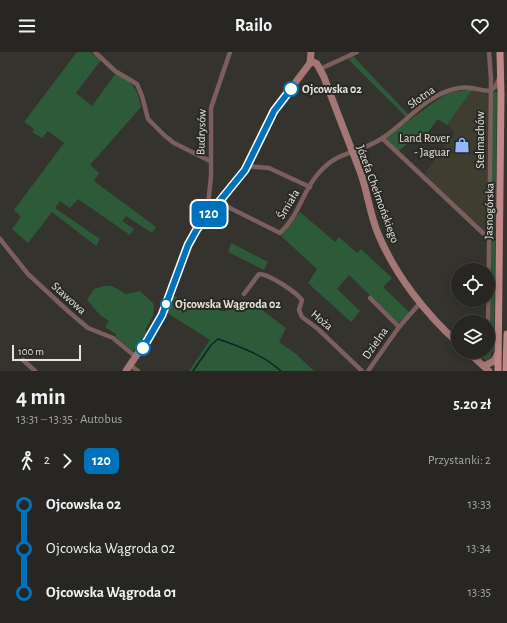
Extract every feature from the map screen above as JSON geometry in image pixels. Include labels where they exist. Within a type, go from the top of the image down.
[{"type":"main road","name":"Jasnogórska","points":[[498,371],[500,52]]},
{"type":"main road","points":[[506,371],[507,334]]},
{"type":"street","points":[[95,52],[115,71],[137,84],[148,119],[164,135],[174,143],[210,160]]},
{"type":"street","name":"Budrysów","points":[[207,215],[211,176],[211,108],[230,52]]},
{"type":"street","points":[[138,371],[128,368],[159,322],[189,243],[207,215],[236,182],[247,166],[274,111],[311,61],[311,52]]},
{"type":"street","points":[[320,69],[357,52]]},
{"type":"street","name":"Stelmachów","points":[[488,315],[489,52]]},
{"type":"street","name":"Józefa Chełmońskiego","points":[[311,61],[320,69],[364,184],[378,234],[400,274],[420,303],[451,336]]},
{"type":"street","points":[[490,91],[496,86],[501,74]]},
{"type":"street","name":"Słotna","points":[[351,152],[382,138],[422,107],[446,92],[470,87],[490,91]]},
{"type":"street","points":[[382,138],[427,179],[450,204],[485,235],[489,236]]},
{"type":"street","name":"Śmiała","points":[[218,202],[280,233],[297,212],[310,186],[329,162],[340,155],[351,152]]},
{"type":"street","name":"Śmiała","points":[[247,166],[269,168],[310,186]]},
{"type":"street","name":"Stawowa","points":[[0,239],[28,274],[69,312],[88,328],[113,338],[136,358]]},
{"type":"street","name":"Hoża","points":[[244,294],[259,274],[265,274],[302,300],[300,310],[302,317],[318,329],[362,371]]},
{"type":"street","name":"Dzielna","points":[[370,298],[399,327]]},
{"type":"street","name":"Dzielna","points":[[368,371],[399,327],[420,303]]},
{"type":"street","points":[[475,359],[483,367],[494,361],[498,353]]},
{"type":"street","points":[[23,360],[35,371]]},
{"type":"shaded area","points":[[473,89],[488,94],[487,231],[485,232],[424,175],[455,132],[447,125]]},
{"type":"green space","points":[[77,52],[90,52],[101,60],[76,93],[92,106],[116,73],[127,80],[138,94],[141,107],[90,165],[99,173],[94,181],[156,227],[152,233],[126,216],[122,221],[134,229],[130,235],[78,199],[70,208],[60,201],[55,208],[100,239],[96,246],[52,212],[28,243],[12,229],[21,217],[14,210],[64,143],[48,131],[42,138],[32,132],[34,129],[24,122]]},
{"type":"green space","points":[[353,56],[409,115],[407,118],[348,59]]},
{"type":"green space","points":[[473,89],[447,125],[438,119],[425,136],[416,136],[399,151],[387,141],[386,137],[447,93]]},
{"type":"green space","points":[[495,91],[497,93],[495,265],[495,263],[491,263],[492,94]]},
{"type":"green space","points":[[300,212],[335,242],[339,237],[357,253],[361,249],[392,278],[383,287],[410,313],[398,323],[349,275],[337,289],[360,311],[351,322],[308,283],[317,269],[281,236]]},
{"type":"green space","points":[[231,243],[268,262],[264,270],[228,252]]},
{"type":"green space","points":[[104,286],[112,286],[126,294],[140,291],[154,304],[153,316],[145,330],[148,333],[133,351],[116,337],[116,334],[105,327],[109,321],[100,315],[87,300],[94,289]]},
{"type":"green space","points":[[173,295],[193,307],[198,300],[220,311],[226,311],[230,305],[243,312],[251,302],[286,328],[279,342],[296,354],[314,371],[189,371],[210,340],[166,312]]},
{"type":"green space","points":[[491,307],[495,307],[494,315],[491,315]]},
{"type":"waterway","points":[[193,371],[211,345],[218,339],[243,348],[267,360],[281,371]]},
{"type":"bus line","name":"120","points":[[143,348],[162,315],[188,245],[197,229],[245,170],[274,111],[291,89]]},
{"type":"place","name":"Ojcowska 02","points":[[291,89]]},
{"type":"place","name":"Land Rover - Jaguar","points":[[462,145]]},
{"type":"place","name":"Ojcowska Wągroda 02","points":[[166,304]]}]
